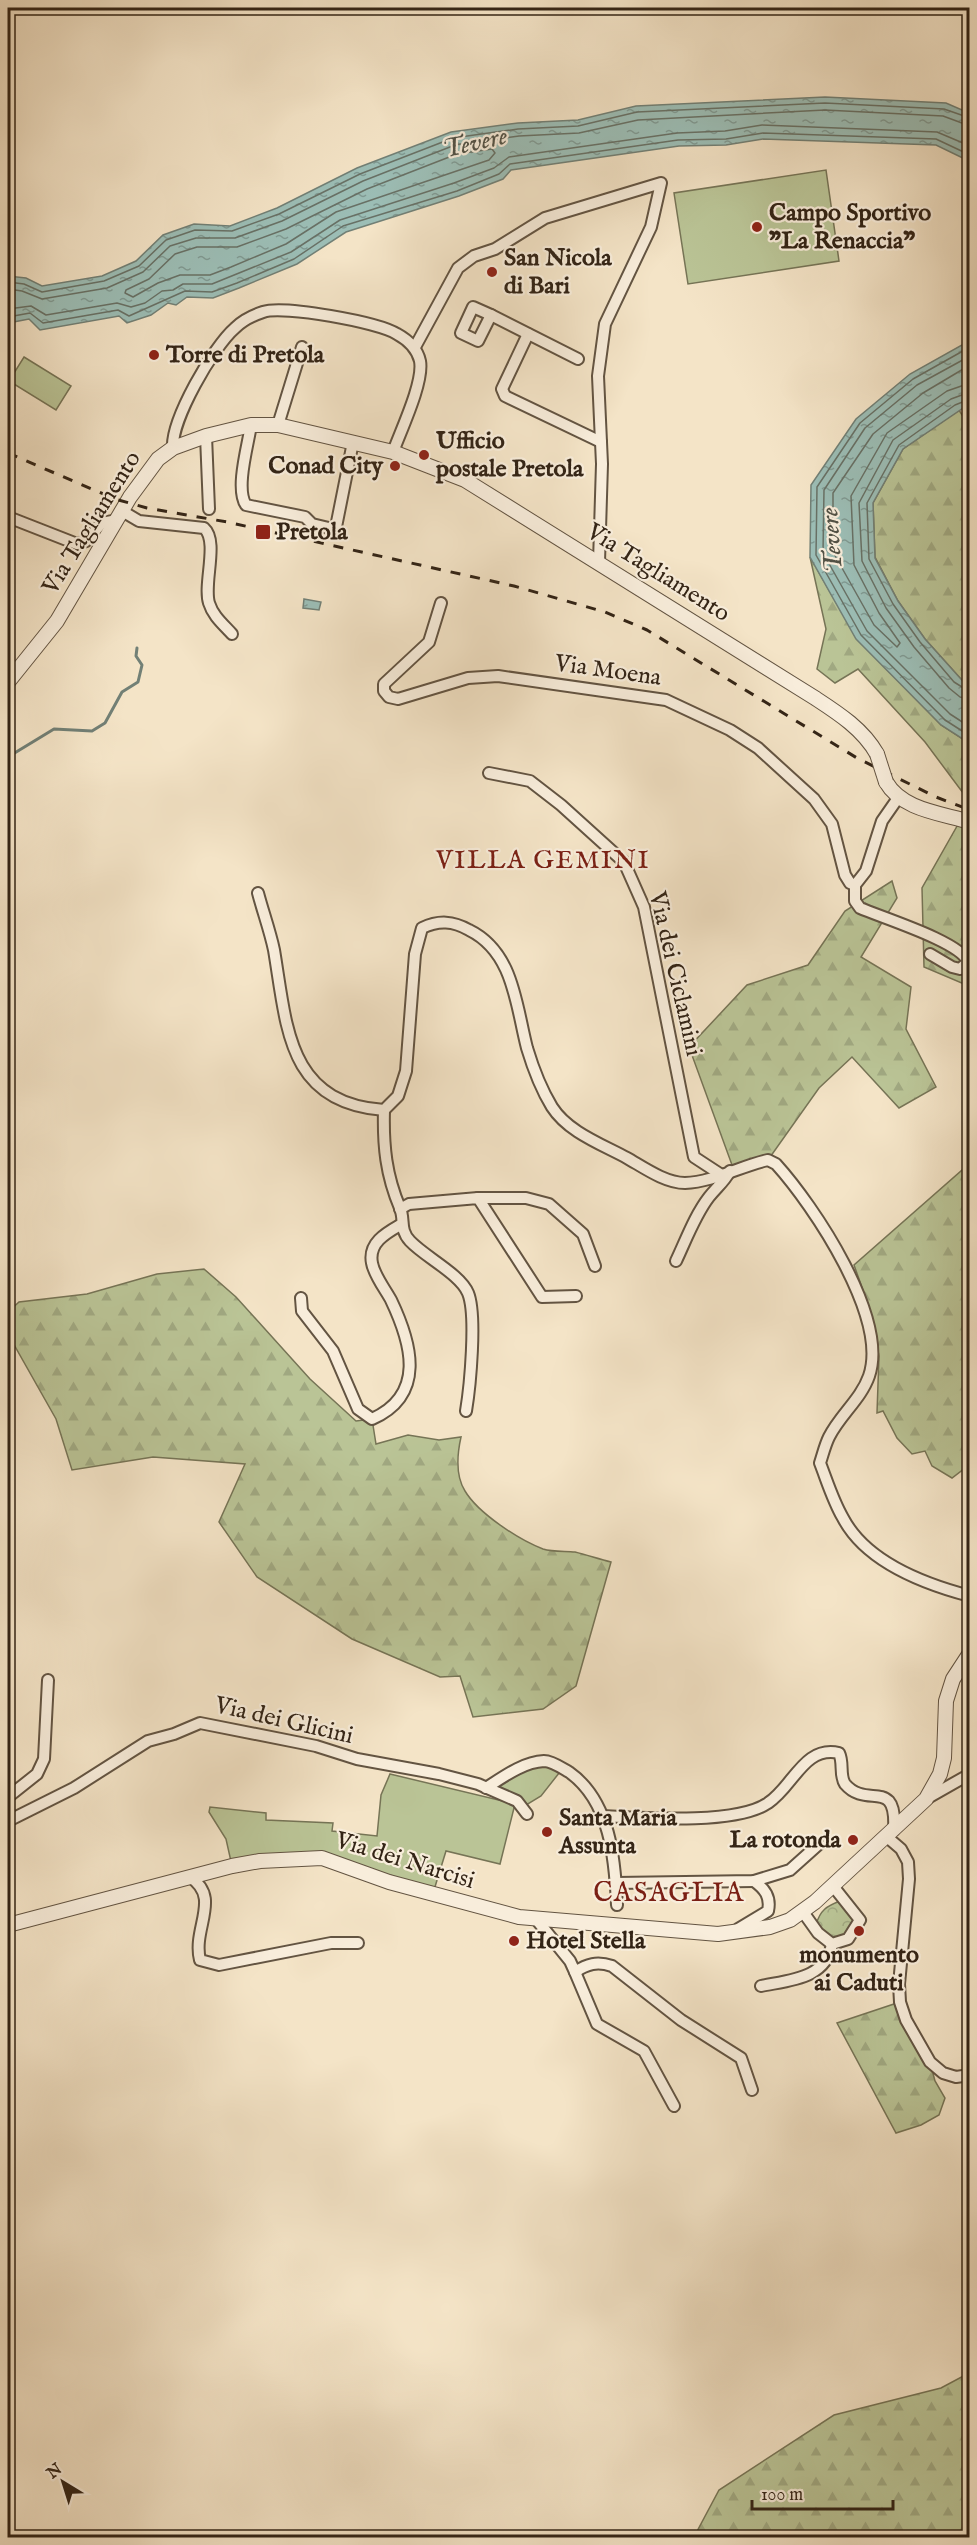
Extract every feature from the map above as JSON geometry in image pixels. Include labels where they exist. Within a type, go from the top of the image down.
[{"type":"street","points":[[415,347],[458,268],[474,256],[495,249],[545,218],[661,183],[651,227],[605,324],[598,376],[601,442],[599,562]]},
{"type":"street","points":[[173,448],[172,437],[203,369],[235,328],[256,314],[265,311],[288,310],[378,326],[397,333],[415,347],[420,360],[421,375],[393,452]]},
{"type":"street","points":[[491,315],[578,359]]},
{"type":"street","points":[[528,334],[502,389],[505,396],[601,442]]},
{"type":"street","points":[[278,425],[302,347]]},
{"type":"street","points":[[251,425],[242,482],[243,500],[246,505],[305,517],[312,524],[333,529],[336,527],[353,442]]},
{"type":"street","name":"Via Tagliamento","points":[[8,682],[57,621],[148,470],[173,448],[206,436],[251,425],[278,425],[393,452],[465,480],[833,710],[871,742],[886,782],[898,798]]},
{"type":"street","points":[[206,436],[209,509]]},
{"type":"street","points":[[8,520],[77,544],[86,541],[102,523],[119,516],[204,528],[210,541],[208,601],[215,616],[232,634]]},
{"type":"street","name":"Via Moena","points":[[441,603],[429,642],[384,684],[384,691],[389,697],[398,699],[468,678],[498,676],[666,700],[730,730],[758,748],[813,799],[832,824],[844,875],[850,883],[855,885],[855,901],[861,908],[950,945],[966,956],[968,962],[960,969],[930,954]]},
{"type":"street","name":"Via dei Ciclamini","points":[[489,773],[530,781],[561,805],[624,862],[644,907],[694,1157],[725,1172]]},
{"type":"street","points":[[855,885],[866,871],[882,821],[898,798],[969,822]]},
{"type":"street","points":[[258,893],[273,947],[283,1009],[295,1052],[307,1075],[344,1103],[384,1110]]},
{"type":"street","points":[[466,1412],[471,1378],[471,1303],[467,1290],[410,1241],[400,1225],[400,1209],[393,1195],[386,1167],[384,1110],[398,1096],[406,1071],[415,954],[422,928],[434,923],[455,923],[477,933],[504,962],[514,988],[527,1048],[540,1085],[554,1109],[570,1127],[664,1178],[683,1183],[710,1179],[725,1172],[768,1160],[776,1164],[825,1229],[868,1321],[873,1346],[870,1375],[859,1395],[829,1437],[820,1463],[843,1519],[863,1546],[896,1568],[969,1596]]},
{"type":"street","points":[[676,1261],[705,1204],[724,1183],[725,1172]]},
{"type":"street","points":[[400,1209],[409,1204],[478,1198],[526,1198],[549,1204],[583,1234],[595,1266]]},
{"type":"street","points":[[478,1198],[542,1297],[576,1296]]},
{"type":"street","points":[[302,1298],[302,1311],[333,1351],[358,1409],[372,1419],[388,1412],[401,1398],[408,1385],[411,1366],[400,1323],[372,1263],[373,1249],[382,1235],[400,1225]]},
{"type":"street","name":"Via dei Narcisi","points":[[8,1925],[260,1861],[322,1858],[451,1900],[519,1917],[718,1934],[770,1927],[803,1912],[926,1799],[940,1774],[944,1758],[946,1701],[953,1679],[969,1653]]},
{"type":"street","points":[[8,1797],[37,1774],[44,1759],[48,1680]]},
{"type":"street","name":"Via dei Glicini","points":[[8,1821],[74,1788],[148,1741],[201,1723],[316,1746],[357,1759],[420,1768],[486,1788],[517,1801],[527,1814]]},
{"type":"street","points":[[603,1816],[692,1818],[751,1810],[768,1803],[811,1758],[828,1750],[839,1753],[844,1762],[842,1778],[847,1786],[863,1795],[882,1795],[891,1801],[895,1812],[890,1834],[908,1862],[909,1879],[898,1984],[903,2011],[930,2062],[943,2073],[956,2077],[969,2075]]},
{"type":"street","points":[[486,1788],[528,1764],[546,1761],[578,1779],[593,1794],[603,1816],[616,1870],[617,1905]]},
{"type":"street","points":[[926,1799],[969,1774]]},
{"type":"street","points":[[616,1883],[754,1881],[790,1870],[819,1844]]},
{"type":"street","points":[[190,1877],[201,1884],[206,1895],[196,1946],[200,1960],[219,1965],[331,1943],[358,1943]]},
{"type":"street","points":[[731,1932],[768,1911],[770,1902],[765,1889],[754,1881]]},
{"type":"street","points":[[832,1944],[848,1939],[860,1920],[833,1886]]},
{"type":"street","points":[[803,1912],[818,1933],[832,1944]]},
{"type":"street","points":[[536,1919],[570,1961],[597,2024],[645,2051],[674,2106]]},
{"type":"street","points":[[761,1986],[819,1970],[830,1958],[832,1944]]},
{"type":"street","points":[[575,1972],[586,1965],[602,1963],[612,1966],[681,2020],[741,2058],[752,2090]]},
{"type":"green space","name":"Campo Sportivo \"La Renaccia\"","points":[[826,170],[839,261],[688,284],[674,193]]},
{"type":"green space","points":[[24,357],[71,386],[56,410],[9,381]]},
{"type":"green space","points":[[959,410],[970,428],[969,688],[925,639],[898,601],[875,557],[873,503],[903,449]]},
{"type":"green space","points":[[810,557],[857,639],[941,725],[969,743],[969,801],[925,742],[858,669],[835,683],[817,669],[826,629]]},
{"type":"green space","points":[[969,805],[969,983],[964,984],[924,967],[922,888]]},
{"type":"green space","points":[[892,881],[897,898],[861,957],[911,987],[906,1029],[936,1087],[899,1108],[852,1057],[819,1088],[768,1160],[732,1165],[689,1047],[747,985],[808,965],[845,911]]},
{"type":"green space","points":[[969,1164],[969,1446],[965,1468],[952,1478],[932,1466],[925,1451],[912,1454],[897,1438],[883,1411],[877,1413],[879,1356],[870,1310],[854,1265]]},
{"type":"green space","points":[[204,1269],[236,1297],[310,1379],[356,1421],[372,1419],[376,1444],[408,1435],[439,1440],[461,1437],[458,1465],[462,1485],[471,1499],[489,1517],[543,1549],[575,1552],[611,1562],[576,1686],[543,1709],[473,1717],[460,1676],[440,1677],[352,1639],[257,1577],[219,1522],[245,1464],[153,1457],[72,1470],[56,1419],[8,1334],[8,1312],[19,1302],[87,1294],[157,1274]]},
{"type":"green space","points":[[528,1764],[563,1768],[541,1796],[523,1807],[486,1788]]},
{"type":"green space","points":[[390,1774],[515,1804],[500,1864],[446,1851],[434,1890],[322,1858],[232,1866],[226,1839],[209,1812],[210,1807],[266,1813],[266,1820],[333,1823],[332,1831],[377,1836],[381,1795]]},
{"type":"green space","points":[[840,1901],[855,1921],[845,1937],[831,1940],[816,1925],[825,1909]]},
{"type":"green space","points":[[900,2002],[930,2062],[935,2081],[945,2098],[939,2115],[921,2125],[896,2133],[837,2023]]},
{"type":"green space","points":[[969,2373],[969,2537],[694,2537],[719,2490],[834,2415],[941,2388]]},
{"type":"water","name":"Tevere","points":[[825,97],[946,103],[969,113],[969,161],[936,145],[763,139],[726,145],[679,146],[511,170],[503,179],[459,196],[346,232],[297,264],[213,298],[187,297],[176,305],[168,303],[151,315],[127,323],[119,316],[40,330],[29,319],[8,323],[8,276],[26,278],[42,286],[102,276],[136,261],[163,235],[194,224],[230,226],[277,208],[357,168],[451,132],[518,123],[578,120],[636,106]]},
{"type":"water","name":"Tevere","points":[[969,341],[969,404],[903,449],[873,503],[875,558],[898,601],[925,639],[969,688],[969,743],[941,725],[856,639],[810,557],[811,485],[856,419],[910,374]]},
{"type":"water","points":[[304,599],[321,602],[319,610],[303,608]]},
{"type":"waterway","points":[[8,757],[54,729],[92,731],[105,723],[122,692],[138,682],[142,665],[136,656],[137,648]]},
{"type":"railway","points":[[8,453],[115,499],[147,508],[227,522],[514,586],[605,612],[647,630],[857,758],[936,797],[970,810]]},
{"type":"place","name":"Campo Sportivo \"La Renaccia\"","points":[[757,227]]},
{"type":"place","name":"San Nicola di Bari","points":[[492,272]]},
{"type":"place","name":"Torre di Pretola","points":[[154,355]]},
{"type":"place","name":"Ufficio postale Pretola","points":[[424,455]]},
{"type":"place","name":"Conad City","points":[[395,466]]},
{"type":"place","name":"Pretola","points":[[263,532]]},
{"type":"place","name":"Santa Maria Assunta","points":[[547,1832]]},
{"type":"place","name":"La rotonda","points":[[853,1840]]},
{"type":"place","name":"monumento ai Caduti","points":[[859,1931]]},
{"type":"place","name":"Hotel Stella","points":[[514,1941]]},
{"type":"district","name":"VILLA GEMINI","points":[[543,860]]},
{"type":"district","name":"CASAGLIA","points":[[669,1894]]}]
